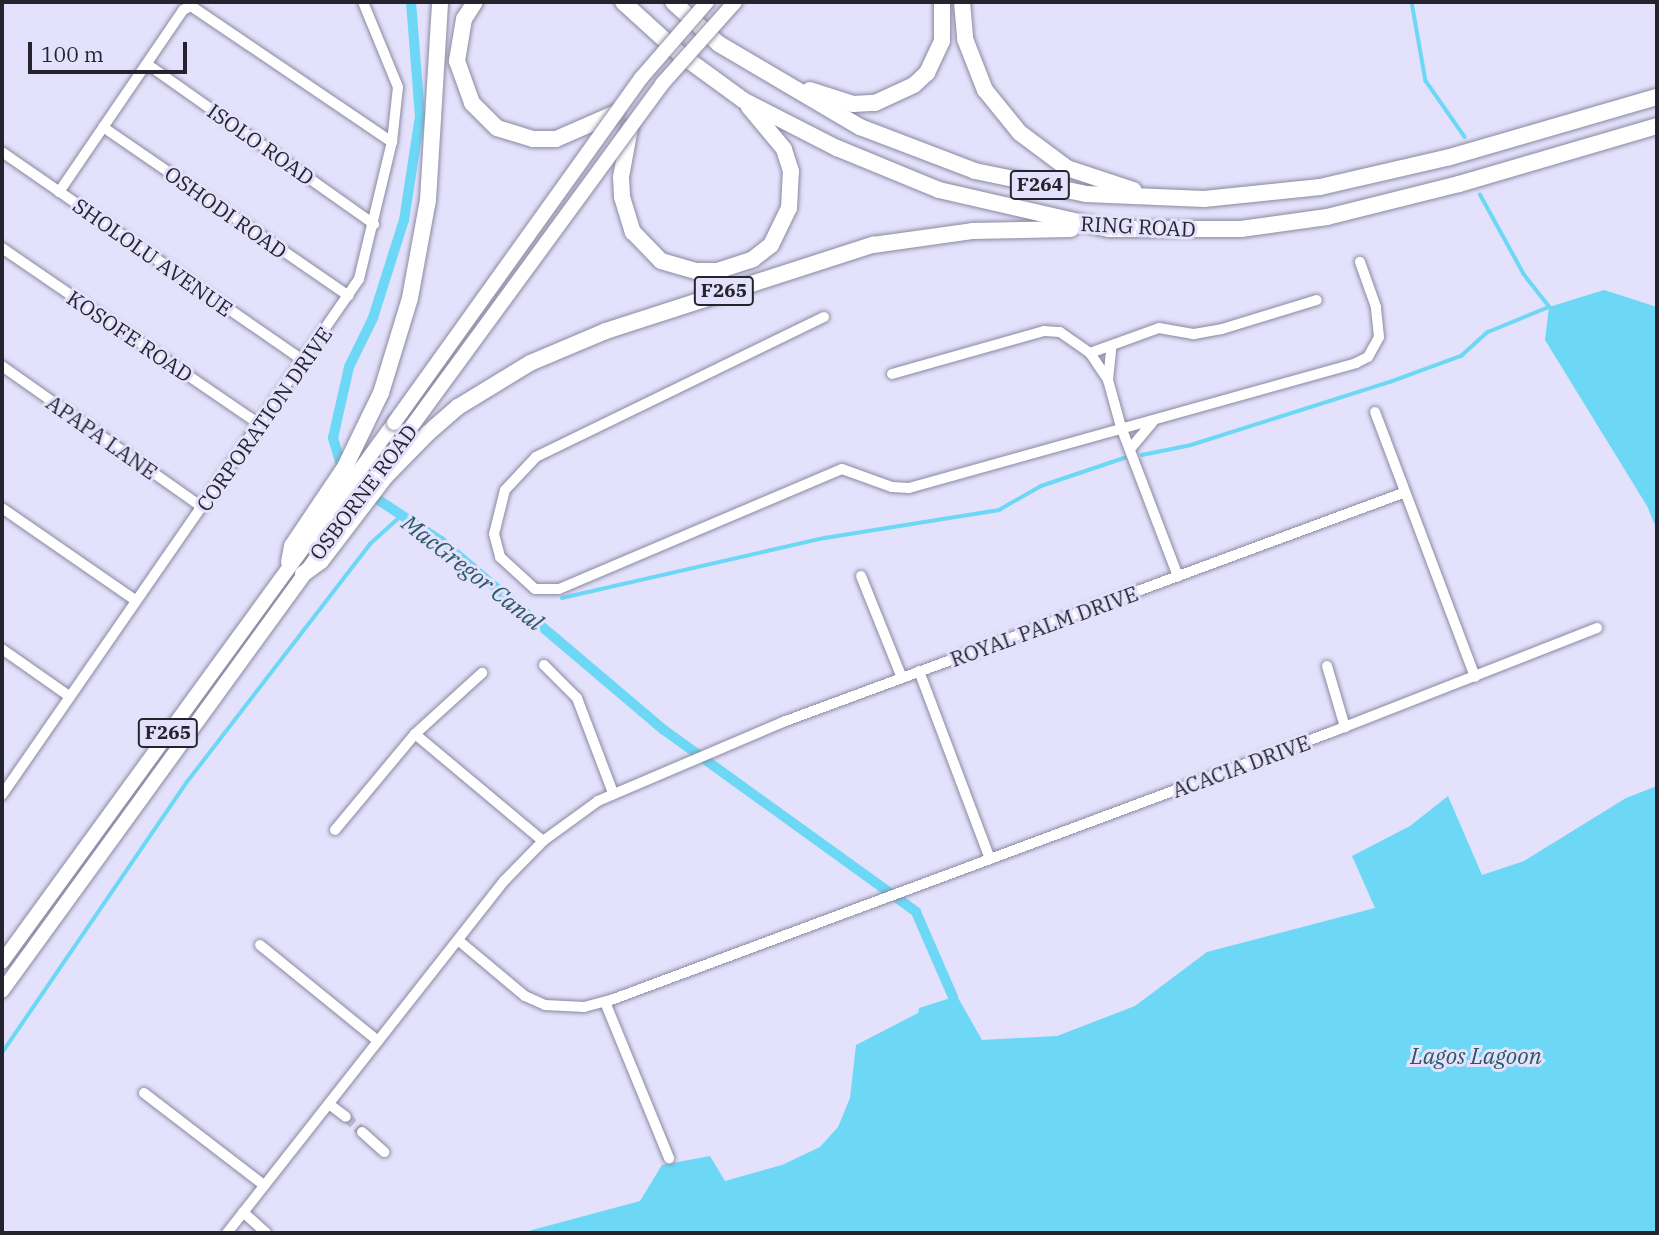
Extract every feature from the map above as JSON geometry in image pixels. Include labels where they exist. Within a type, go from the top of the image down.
[{"type":"highway","points":[[289,562],[292,546],[340,509],[393,360],[417,263],[435,124],[440,2]]},
{"type":"highway","points":[[475,2],[464,19],[457,61],[472,103],[497,128],[533,139],[556,139],[616,113]]},
{"type":"highway","name":"RING ROAD","points":[[623,2],[680,54],[743,100],[837,148],[939,190],[1109,229],[1241,229],[1293,223],[1459,184],[1657,126]]},
{"type":"highway","name":"RING ROAD","points":[[673,2],[719,44],[860,127],[975,171],[1086,194],[1166,199],[1320,187],[1450,157],[1657,97]]},
{"type":"highway","points":[[778,81],[853,104],[896,97],[927,73],[935,58],[942,41],[942,2]]},
{"type":"highway","points":[[962,2],[965,39],[985,90],[1020,133],[1067,168],[1166,199]]},
{"type":"highway","points":[[630,126],[622,159],[622,197],[633,232],[647,249],[676,267],[717,271],[753,259],[776,237],[789,208],[791,171],[776,136],[743,100]]},
{"type":"highway","name":"F265","points":[[303,573],[321,561],[340,509],[428,433],[496,381],[618,327],[833,255],[885,242],[972,231],[1109,229]]},
{"type":"main road","name":"OSBORNE ROAD","points":[[358,458],[394,423],[616,113],[670,41],[707,2]]},
{"type":"main road","name":"OSBORNE ROAD","points":[[382,475],[409,430],[630,126],[734,2]]},
{"type":"main road","name":"OSBORNE ROAD","points":[[2,962],[289,562]]},
{"type":"main road","name":"OSBORNE ROAD","points":[[2,991],[303,573]]},
{"type":"street","name":"CORPORATION DRIVE","points":[[4,787],[349,296],[365,263],[392,142],[396,79],[363,2]]},
{"type":"street","points":[[59,192],[183,10],[191,6],[392,142]]},
{"type":"street","name":"ISOLO ROAD","points":[[147,64],[374,224]]},
{"type":"street","name":"OSHODI ROAD","points":[[103,127],[349,296]]},
{"type":"street","name":"SHOLOLU AVENUE","points":[[2,152],[304,361]]},
{"type":"street","name":"KOSOFE ROAD","points":[[2,248],[259,424]]},
{"type":"street","points":[[824,317],[536,457],[505,490],[494,534],[500,556],[535,589],[559,589],[842,469],[892,487],[909,488],[1121,427],[1153,422],[1368,357],[1379,337],[1377,316],[1360,262]]},
{"type":"street","points":[[1090,353],[1111,349],[1159,328],[1194,334],[1222,329],[1317,300]]},
{"type":"street","points":[[892,373],[1044,331],[1060,332],[1090,353],[1108,380],[1121,427],[1178,576]]},
{"type":"street","points":[[1108,380],[1111,349]]},
{"type":"street","name":"APAPA LANE","points":[[2,366],[202,507]]},
{"type":"street","points":[[1375,412],[1403,494],[1475,677]]},
{"type":"street","points":[[1130,449],[1153,422]]},
{"type":"street","name":"ROYAL PALM DRIVE","points":[[227,1233],[458,940],[542,841],[613,793],[707,753],[919,671],[1403,494]]},
{"type":"street","points":[[2,508],[135,600]]},
{"type":"street","points":[[861,576],[902,678]]},
{"type":"street","name":"ACACIA DRIVE","points":[[458,940],[525,996],[545,1005],[575,1008],[605,1002],[1345,727],[1597,628]]},
{"type":"street","points":[[2,649],[69,696]]},
{"type":"street","points":[[544,665],[578,698],[613,793]]},
{"type":"street","points":[[1327,666],[1345,727]]},
{"type":"street","points":[[919,671],[990,859]]},
{"type":"street","points":[[335,830],[415,734],[482,673]]},
{"type":"street","points":[[415,734],[542,841]]},
{"type":"street","points":[[260,945],[378,1041]]},
{"type":"street","points":[[605,1002],[669,1158]]},
{"type":"street","points":[[144,1093],[264,1185]]},
{"type":"street","points":[[329,1104],[346,1117]]},
{"type":"street","points":[[362,1132],[384,1152]]},
{"type":"street","points":[[243,1212],[266,1233]]},
{"type":"water","points":[[1604,290],[1657,307],[1657,530],[1647,506],[1545,340],[1549,307]]},
{"type":"water","name":"Lagos Lagoon","points":[[1657,786],[1657,1233],[521,1233],[640,1201],[662,1165],[710,1156],[725,1181],[782,1165],[820,1147],[838,1127],[850,1098],[856,1045],[918,1013],[919,1008],[957,996],[982,1040],[1057,1036],[1135,1006],[1207,952],[1375,908],[1352,856],[1410,826],[1448,796],[1482,875],[1524,861],[1626,798]]},
{"type":"waterway","name":"MacGregor Canal","points":[[411,2],[420,116],[404,220],[373,318],[349,367],[333,438],[345,478],[441,541],[664,730],[916,912],[953,997]]},
{"type":"waterway","points":[[1412,2],[1426,81],[1465,137]]},
{"type":"waterway","points":[[1142,455],[1191,445],[1390,382],[1461,356],[1488,332],[1549,307],[1524,275],[1480,195]]},
{"type":"waterway","points":[[562,598],[825,538],[999,510],[1041,486],[1124,458]]},
{"type":"waterway","points":[[2,1053],[187,782],[370,544],[401,516]]},
{"type":"tunnel","points":[[346,1117],[362,1132]]}]
